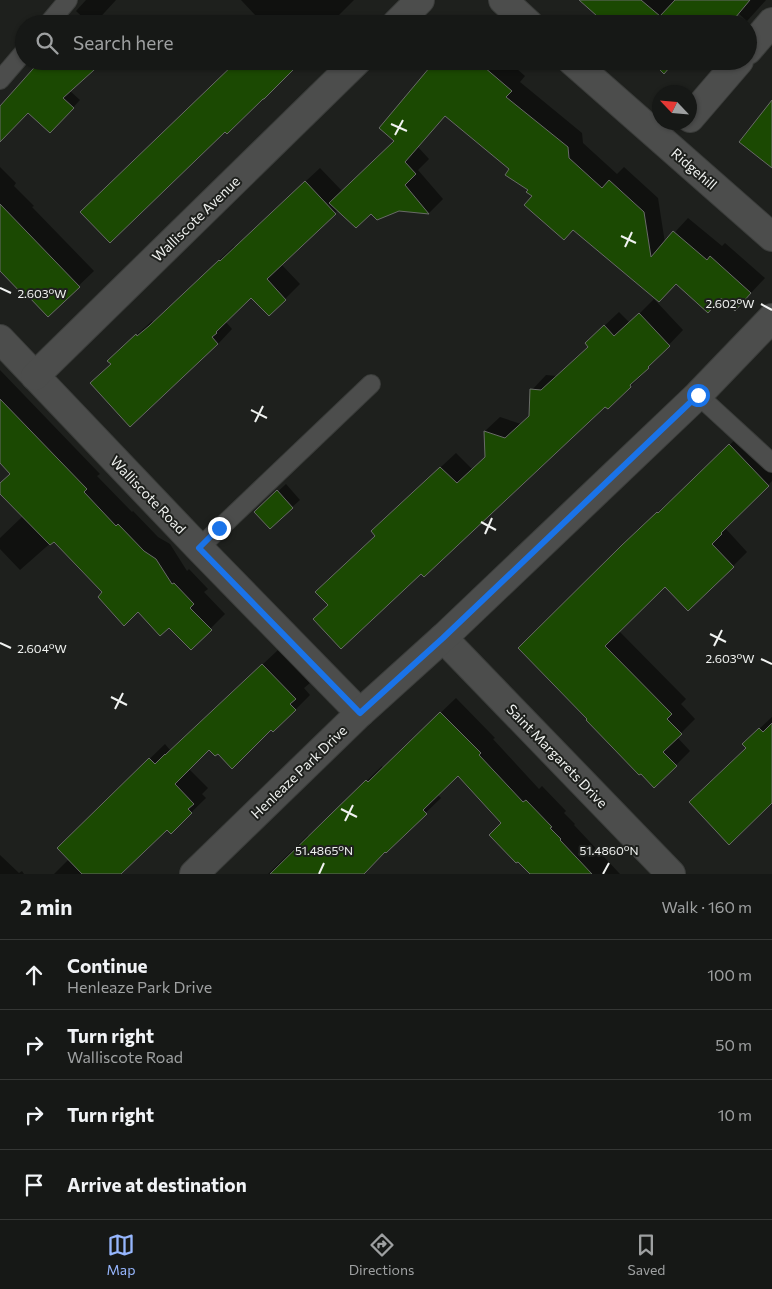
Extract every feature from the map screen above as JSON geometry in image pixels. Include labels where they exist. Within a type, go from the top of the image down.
[{"type":"street","points":[[405,15],[420,0]]},
{"type":"street","points":[[502,0],[519,15]]},
{"type":"street","points":[[757,40],[772,22]]},
{"type":"street","name":"Walliscote Avenue","points":[[35,376],[348,70]]},
{"type":"street","name":"Ridgehill","points":[[582,70],[772,237]]},
{"type":"street","points":[[697,110],[731,70]]},
{"type":"street","points":[[667,145],[679,130]]},
{"type":"street","name":"Henleaze Park Drive","points":[[194,874],[360,713],[443,638],[698,395],[772,318]]},
{"type":"street","name":"Walliscote Road","points":[[0,339],[199,548],[360,713]]},
{"type":"street","name":"Saint Margarets Drive","points":[[443,638],[671,874]]},
{"type":"lane","points":[[56,15],[68,0]]},
{"type":"lane","points":[[0,80],[15,62]]},
{"type":"lane","points":[[199,548],[371,384]]},
{"type":"lane","points":[[698,395],[772,463]]},
{"type":"building","points":[[579,0],[641,0],[659,15],[596,15]]},
{"type":"building","points":[[675,0],[750,0],[738,15],[661,15]]},
{"type":"building","points":[[32,70],[94,70],[63,98],[74,108],[50,133],[28,113],[0,142],[0,106]]},
{"type":"building","points":[[228,70],[293,70],[227,134],[225,132],[110,243],[80,212]]},
{"type":"building","points":[[427,70],[488,70],[512,91],[506,97],[568,147],[569,158],[602,188],[609,180],[644,212],[651,257],[673,231],[707,260],[710,256],[751,293],[735,311],[721,298],[708,313],[676,284],[659,302],[573,230],[564,240],[524,205],[532,196],[526,192],[528,190],[505,175],[509,169],[445,116],[405,162],[416,174],[405,185],[429,214],[399,211],[377,220],[371,214],[356,228],[329,203],[394,141],[379,128]]},
{"type":"building","points":[[772,100],[772,168],[739,142]]},
{"type":"building","points":[[305,181],[336,214],[267,279],[286,300],[269,316],[251,298],[212,337],[218,344],[130,427],[90,383],[111,364],[107,361],[136,334],[137,336],[149,326]]},
{"type":"building","points":[[0,204],[80,287],[48,317],[28,296],[26,298],[0,271]]},
{"type":"building","points":[[639,313],[670,346],[608,409],[605,407],[424,577],[421,574],[341,649],[313,619],[328,605],[315,592],[375,536],[371,531],[440,467],[457,483],[485,457],[484,431],[505,438],[529,416],[530,389],[541,390],[588,347],[585,343],[604,325],[614,336]]},
{"type":"building","points":[[0,399],[87,489],[84,492],[116,526],[118,524],[144,551],[156,559],[172,584],[174,583],[194,604],[190,608],[212,630],[191,650],[169,628],[160,636],[138,612],[124,626],[98,597],[102,592],[54,542],[50,545],[0,494],[0,483],[10,474],[0,463]]},
{"type":"building","points":[[729,444],[769,486],[712,544],[734,567],[688,611],[665,587],[605,646],[672,714],[667,719],[682,734],[663,752],[677,766],[654,788],[641,774],[639,775],[518,648],[622,545]]},
{"type":"building","points":[[277,490],[293,508],[270,529],[254,512]]},
{"type":"building","points":[[262,664],[296,699],[290,704],[296,710],[273,732],[271,730],[232,769],[218,754],[215,756],[209,750],[175,784],[194,804],[188,809],[192,813],[171,834],[167,830],[121,874],[82,874],[57,848],[149,758],[155,764]]},
{"type":"building","points":[[440,712],[481,753],[479,755],[523,802],[526,800],[552,827],[550,828],[560,840],[592,874],[530,874],[518,862],[516,863],[489,835],[501,823],[458,776],[423,810],[427,814],[364,874],[270,874],[366,780],[368,782]]},
{"type":"building","points":[[772,723],[772,803],[729,845],[689,802],[746,748],[742,744],[759,728],[763,732]]},
{"type":"route","points":[[219,528],[199,548],[360,713],[443,638],[698,395]]}]
